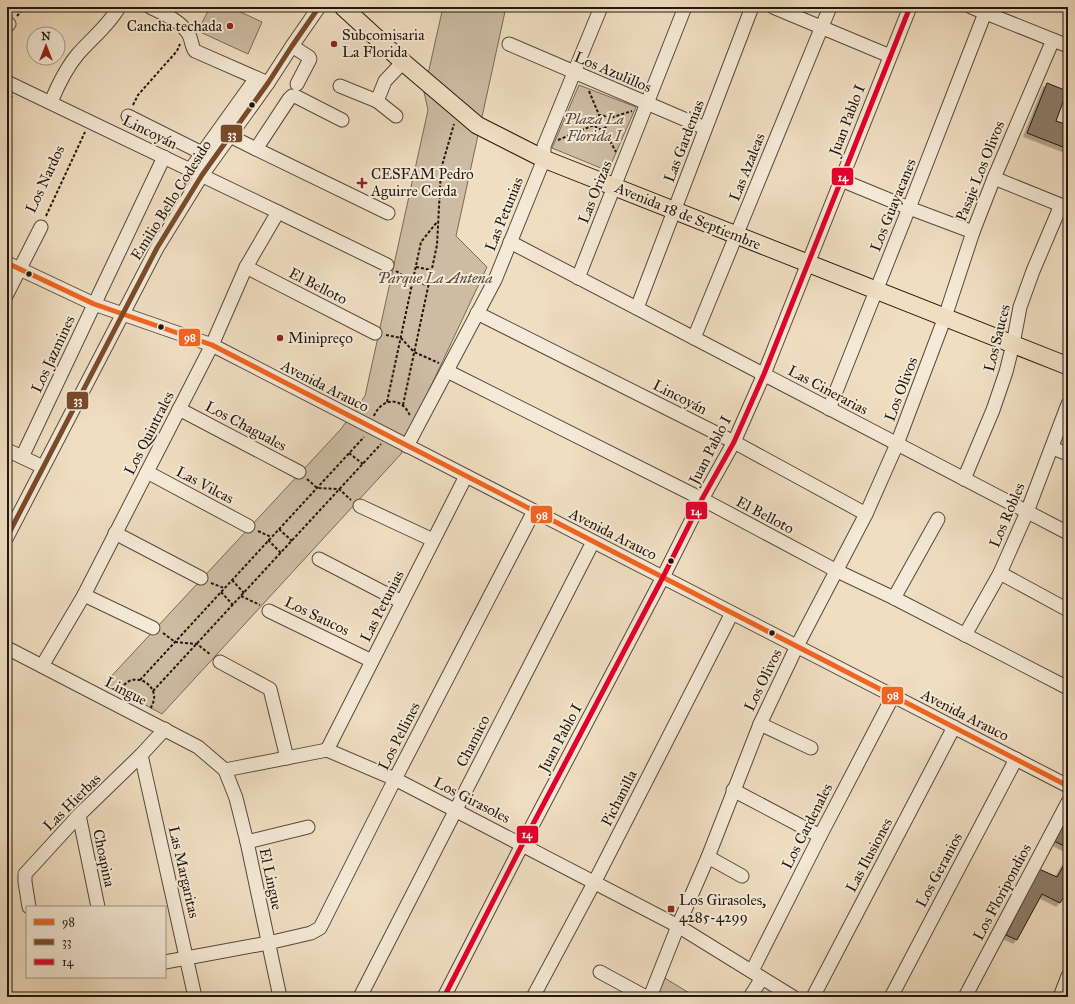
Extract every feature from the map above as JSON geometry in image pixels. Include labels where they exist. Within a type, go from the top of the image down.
[{"type":"main road","name":"Avenida 18 de Septiembre","points":[[343,7],[403,62],[477,124],[544,152],[614,187],[1068,366]]},
{"type":"street","points":[[51,102],[63,76],[77,55],[114,16],[119,7]]},
{"type":"street","points":[[150,7],[179,22],[190,35],[192,48],[195,51],[268,83]]},
{"type":"street","name":"Emilio Bello Codesido","points":[[27,498],[196,172],[230,136],[319,7]]},
{"type":"street","name":"Las Orizas","points":[[578,278],[685,7]]},
{"type":"street","name":"Las Gardenias","points":[[637,308],[752,7]]},
{"type":"street","points":[[773,7],[890,56]]},
{"type":"street","name":"Las Azaleas","points":[[694,338],[830,7]]},
{"type":"street","name":"Juan Pablo I","points":[[444,997],[702,500],[734,442],[764,374],[910,7]]},
{"type":"street","points":[[971,7],[1068,46]]},
{"type":"street","name":"Las Petunias","points":[[407,446],[495,280],[544,152],[579,74],[596,9]]},
{"type":"street","name":"Los Guayacanes","points":[[829,409],[985,13]]},
{"type":"street","name":"Pasaje Los Olivos","points":[[945,317],[973,232],[994,178],[1053,40]]},
{"type":"street","name":"Los Azulillos","points":[[508,44],[647,105],[706,128]]},
{"type":"street","points":[[292,46],[310,59],[297,84]]},
{"type":"street","points":[[378,101],[385,81],[403,62]]},
{"type":"street","points":[[196,172],[202,153],[256,78]]},
{"type":"street","name":"Lincoyán","points":[[7,82],[387,265]]},
{"type":"street","points":[[340,86],[378,101],[396,116]]},
{"type":"street","points":[[256,149],[292,96],[295,96],[342,120]]},
{"type":"street","points":[[128,116],[202,153]]},
{"type":"street","points":[[230,136],[388,213]]},
{"type":"street","name":"Los Jazmines","points":[[22,457],[164,157]]},
{"type":"street","points":[[994,178],[1064,207]]},
{"type":"street","points":[[841,180],[973,232]]},
{"type":"street","name":"Los Sauces","points":[[964,479],[1006,372],[1020,307],[1034,271],[1064,207]]},
{"type":"street","name":"Los Quintrales","points":[[42,666],[84,595],[212,346],[246,267],[278,212]]},
{"type":"street","name":"Los Nardos","points":[[7,294],[41,227]]},
{"type":"street","name":"Las Cinerarias","points":[[510,242],[1068,533]]},
{"type":"street","name":"Avenida Arauco","points":[[7,263],[94,304],[212,346],[1068,786]]},
{"type":"street","name":"El Belloto","points":[[246,267],[375,333]]},
{"type":"street","name":"Lincoyán","points":[[477,313],[734,442],[866,514]]},
{"type":"street","name":"Los Olivos","points":[[650,997],[678,926],[708,857],[760,724],[797,646],[866,514],[898,444],[945,317]]},
{"type":"street","name":"El Belloto","points":[[448,369],[837,571],[894,598],[1068,688]]},
{"type":"street","name":"Los Robles","points":[[965,634],[1000,573],[1027,512],[1068,404]]},
{"type":"street","name":"Los Chaguales","points":[[179,409],[299,472]]},
{"type":"street","points":[[1052,448],[1068,454]]},
{"type":"street","points":[[7,450],[43,467]]},
{"type":"street","name":"Las Vilcas","points":[[147,472],[248,526]]},
{"type":"street","name":"Las Petunias","points":[[327,750],[466,476]]},
{"type":"street","points":[[7,521],[27,498]]},
{"type":"street","points":[[7,537],[27,498]]},
{"type":"street","points":[[356,504],[433,540]]},
{"type":"street","name":"Los Pellines","points":[[166,962],[268,943],[311,933],[320,928],[395,779],[534,511]]},
{"type":"street","points":[[894,598],[938,520]]},
{"type":"street","points":[[116,533],[201,578]]},
{"type":"street","name":"Chamico","points":[[360,997],[593,542]]},
{"type":"street","points":[[318,559],[402,602]]},
{"type":"street","points":[[1000,573],[1068,610]]},
{"type":"street","points":[[84,595],[153,628]]},
{"type":"street","name":"Los Saucos","points":[[269,611],[372,661]]},
{"type":"street","name":"Pichanilla","points":[[533,997],[594,883],[732,613]]},
{"type":"street","name":"Lingue","points":[[7,648],[198,747],[225,770]]},
{"type":"street","points":[[220,662],[270,689],[287,758]]},
{"type":"street","name":"Los Cardenales","points":[[750,997],[757,975],[820,836],[893,696]]},
{"type":"street","points":[[760,724],[811,748]]},
{"type":"street","name":"Las Ilusiones","points":[[813,997],[954,727]]},
{"type":"street","name":"Las Hierbas","points":[[29,906],[25,874],[79,815],[141,755],[165,729]]},
{"type":"street","points":[[225,770],[327,750]]},
{"type":"street","name":"Los Girasoles","points":[[327,750],[395,779],[678,926],[793,997]]},
{"type":"street","name":"Las Margaritas","points":[[141,755],[195,997]]},
{"type":"street","name":"Los Geranios","points":[[891,997],[1016,759]]},
{"type":"street","name":"El Lingue","points":[[225,770],[236,798],[247,842],[280,997]]},
{"type":"street","points":[[733,790],[820,836]]},
{"type":"street","name":"Los Floripondios","points":[[965,997],[1068,802]]},
{"type":"street","name":"Choapina","points":[[79,815],[98,906]]},
{"type":"street","points":[[247,842],[308,827]]},
{"type":"street","points":[[708,857],[742,876]]},
{"type":"street","points":[[600,972],[646,997]]},
{"type":"street","points":[[1063,994],[1068,976]]},
{"type":"path","points":[[128,116],[138,95],[177,51],[186,30]]},
{"type":"path","points":[[579,74],[599,115],[607,119]]},
{"type":"path","points":[[607,119],[647,105]]},
{"type":"path","points":[[403,406],[437,245],[441,169],[458,109]]},
{"type":"path","points":[[594,125],[594,120],[599,115]]},
{"type":"path","points":[[594,125],[598,129],[603,128],[607,123],[607,119]]},
{"type":"path","name":"Los Nardos","points":[[41,227],[90,121]]},
{"type":"path","points":[[544,152],[594,125]]},
{"type":"path","points":[[603,128],[623,166]]},
{"type":"path","points":[[387,402],[421,242],[438,221]]},
{"type":"path","points":[[387,265],[413,282],[428,285]]},
{"type":"path","points":[[416,267],[431,270]]},
{"type":"path","points":[[375,333],[401,338],[414,352],[448,369]]},
{"type":"path","points":[[140,680],[349,453],[370,427],[379,408],[383,404],[387,402],[400,403],[408,411],[410,416]]},
{"type":"path","points":[[153,692],[388,436]]},
{"type":"path","points":[[349,453],[362,464]]},
{"type":"path","points":[[299,472],[317,488],[339,490],[356,504]]},
{"type":"path","points":[[248,526],[271,537]]},
{"type":"path","points":[[279,529],[292,541]]},
{"type":"path","points":[[268,540],[281,553]]},
{"type":"path","points":[[201,578],[224,589]]},
{"type":"path","points":[[232,580],[244,593]]},
{"type":"path","points":[[221,592],[233,605]]},
{"type":"path","points":[[241,596],[269,611]]},
{"type":"path","points":[[153,628],[175,642],[197,644],[220,662]]},
{"type":"path","points":[[112,702],[124,684],[129,681],[135,679],[146,682],[150,685],[153,692],[154,701],[145,719]]},
{"type":"green space","name":"Cancha techada","points":[[210,7],[230,7],[262,22],[248,54],[198,31]]},
{"type":"green space","name":"Parque La Antena","points":[[443,7],[506,7],[456,236],[487,267],[413,424],[401,454],[162,714],[105,683],[341,429],[365,396],[428,110],[424,92]]},
{"type":"green space","name":"Plaza La Florida I","points":[[579,85],[636,107],[608,171],[552,148]]},
{"type":"green space","points":[[663,977],[696,997],[655,997]]},
{"type":"building","points":[[1047,83],[1067,91],[1056,121],[1068,125],[1068,149],[1027,133]]},
{"type":"building","points":[[1066,819],[1068,820],[1068,848],[1054,841]]},
{"type":"building","points":[[1068,858],[1068,890],[1060,903],[1042,894],[1017,940],[1006,935],[1039,869],[1057,877]]},
{"type":"transit line","name":"33","points":[[7,537],[157,248],[202,175],[268,83],[319,7]]},
{"type":"transit line","name":"14","points":[[444,997],[663,577],[702,499],[734,442],[764,374],[910,7]]},
{"type":"transit line","name":"98","points":[[7,263],[94,304],[212,345],[1068,786]]},
{"type":"place","name":"Cancha techada","points":[[230,26]]},
{"type":"place","name":"Subcomisaria La Florida","points":[[334,44]]},
{"type":"place","name":"CESFAM Pedro Aguirre Cerda","points":[[362,183]]},
{"type":"place","name":"Minipreço","points":[[280,338]]},
{"type":"place","name":"Los Girasoles, 4285-4299","points":[[671,909]]}]
